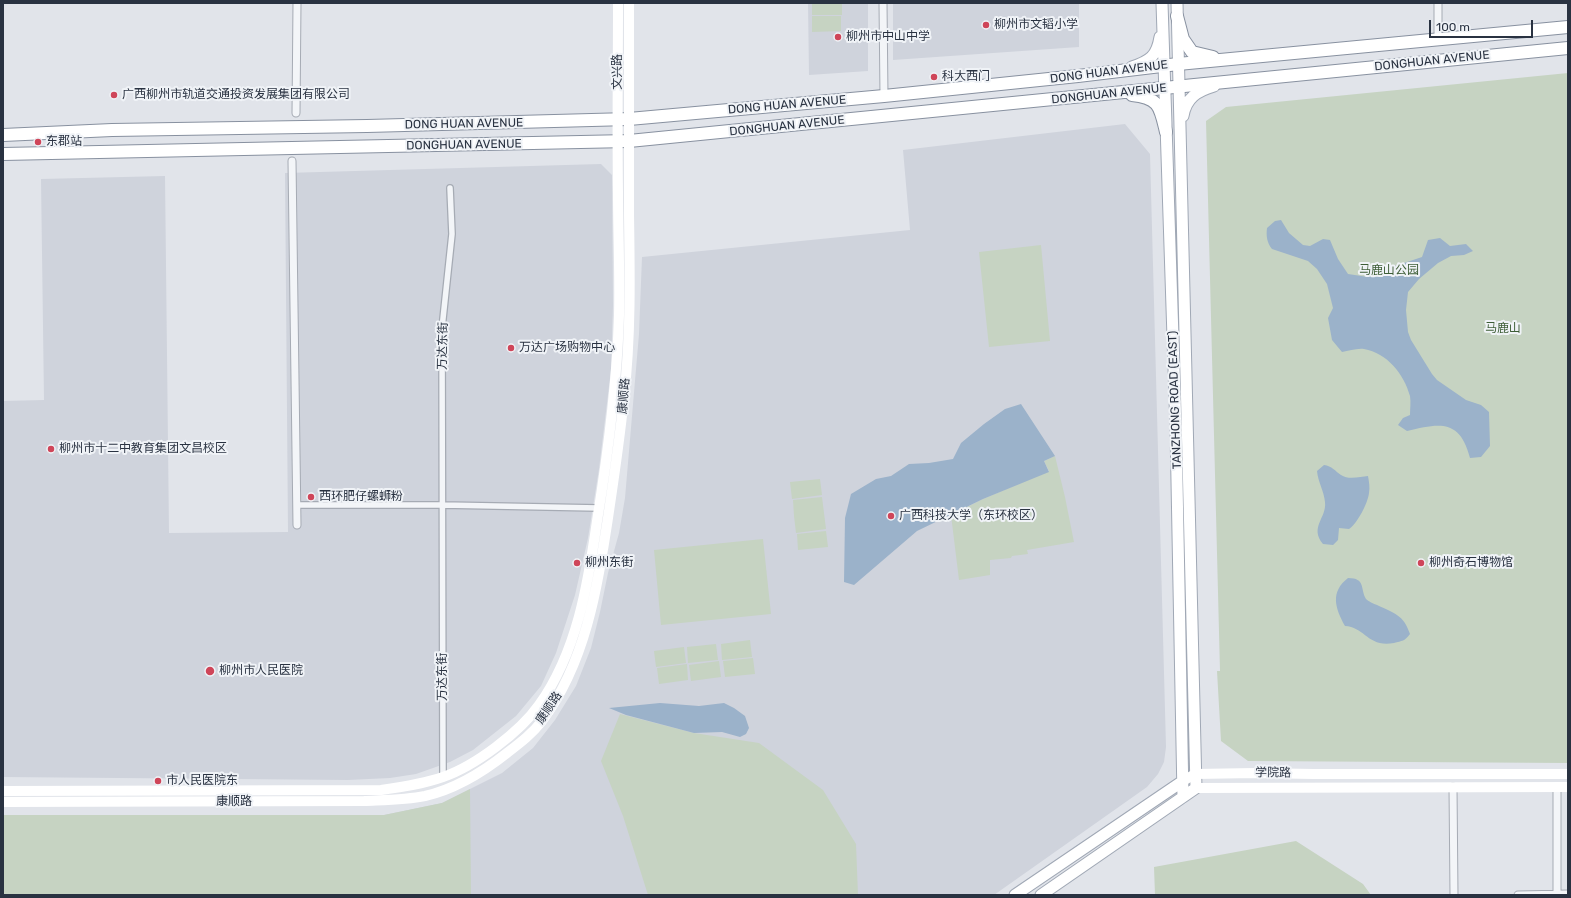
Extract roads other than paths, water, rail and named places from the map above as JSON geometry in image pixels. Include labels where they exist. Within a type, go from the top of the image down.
[{"type":"highway","points":[[1177,16],[1183,39],[1192,52],[1206,57],[1230,59]]},
{"type":"highway","name":"DONG HUAN AVENUE","points":[[3,135],[120,130],[623,120],[884,96],[1178,64],[1568,27]]},
{"type":"highway","name":"DONGHUAN AVENUE","points":[[3,154],[624,142],[1568,48]]},
{"type":"highway","points":[[1113,94],[1143,97],[1153,100],[1161,111],[1166,132]]},
{"type":"main road","name":"文兴路","points":[[618,3],[624,142]]},
{"type":"main road","name":"文兴路","points":[[623,120],[629,3]]},
{"type":"main road","name":"TANZHONG ROAD (EAST)","points":[[1162,3],[1176,429],[1183,797]]},
{"type":"main road","name":"TANZHONG ROAD (EAST)","points":[[1177,3],[1196,788]]},
{"type":"main road","points":[[1124,70],[1142,64],[1154,56],[1160,41],[1163,18]]},
{"type":"main road","points":[[1180,133],[1184,110],[1189,98],[1200,91],[1227,81]]},
{"type":"main road","name":"康顺路","points":[[3,791],[381,790],[408,786],[443,777],[468,765],[520,728],[539,706],[557,677],[572,640],[582,602],[600,508],[612,421],[619,314],[624,142]]},
{"type":"main road","name":"康顺路","points":[[3,802],[364,801],[412,798],[425,796],[446,789],[472,778],[494,764],[524,740],[541,723],[563,687],[580,652],[600,565],[615,468],[625,396],[629,297],[624,142]]},
{"type":"main road","name":"学院路","points":[[1015,895],[1195,774],[1568,774]]},
{"type":"main road","name":"学院路","points":[[1196,788],[1568,787]]},
{"type":"main road","points":[[1041,895],[1196,788]]},
{"type":"street","points":[[296,112],[297,3]]},
{"type":"street","points":[[883,3],[884,96]]},
{"type":"street","points":[[1438,3],[1438,39]]},
{"type":"street","points":[[292,161],[297,525]]},
{"type":"street","name":"万达东街","points":[[443,777],[442,328],[452,234],[450,188]]},
{"type":"street","points":[[297,506],[442,505],[600,508]]},
{"type":"street","points":[[1453,787],[1454,895]]},
{"type":"street","points":[[1557,787],[1557,894]]},
{"type":"street","points":[[1518,895],[1568,894]]},
{"type":"water","points":[[1281,220],[1289,233],[1303,245],[1310,246],[1323,239],[1330,240],[1338,259],[1348,274],[1368,277],[1378,268],[1395,266],[1422,257],[1428,240],[1440,238],[1450,246],[1466,244],[1473,251],[1464,255],[1451,256],[1438,263],[1419,279],[1408,292],[1406,310],[1408,332],[1411,340],[1432,374],[1437,380],[1466,400],[1481,405],[1489,412],[1490,446],[1481,457],[1470,458],[1466,445],[1461,436],[1454,430],[1447,427],[1429,426],[1407,431],[1398,425],[1403,418],[1410,415],[1410,396],[1404,380],[1393,366],[1380,355],[1364,349],[1342,352],[1332,340],[1328,318],[1333,308],[1327,284],[1317,269],[1308,261],[1272,249],[1268,242],[1267,228],[1275,221]]},
{"type":"water","points":[[1021,404],[1055,456],[1044,461],[1049,472],[983,499],[917,531],[854,585],[844,582],[845,518],[851,494],[876,479],[891,476],[909,464],[929,463],[953,459],[961,443],[984,424],[1005,409]]},
{"type":"water","points":[[1324,465],[1344,477],[1354,478],[1368,476],[1369,482],[1367,502],[1362,513],[1349,529],[1339,528],[1338,540],[1333,545],[1323,544],[1318,533],[1318,527],[1324,513],[1325,502],[1317,471]]},
{"type":"water","points":[[1348,578],[1354,578],[1360,582],[1367,600],[1398,615],[1408,628],[1410,634],[1407,638],[1394,643],[1378,643],[1352,627],[1345,626],[1339,613],[1336,600],[1342,583]]},
{"type":"water","points":[[660,703],[699,706],[724,703],[745,716],[749,728],[746,734],[740,737],[722,732],[694,733],[626,715],[609,708]]},
{"type":"place","name":"柳州市文韬小学","points":[[986,25]]},
{"type":"place","name":"柳州市中山中学","points":[[838,37]]},
{"type":"place","name":"科大西门","points":[[934,77]]},
{"type":"place","name":"广西柳州市轨道交通投资发展集团有限公司","points":[[114,95]]},
{"type":"place","name":"东郡站","points":[[38,142]]},
{"type":"place","name":"万达广场购物中心","points":[[511,348]]},
{"type":"place","name":"柳州市十二中教育集团文昌校区","points":[[51,449]]},
{"type":"place","name":"西环肥仔螺蛳粉","points":[[311,497]]},
{"type":"place","name":"广西科技大学（东环校区）","points":[[891,516]]},
{"type":"place","name":"柳州东街","points":[[577,563]]},
{"type":"place","name":"柳州奇石博物馆","points":[[1421,563]]},
{"type":"place","name":"柳州市人民医院","points":[[210,671]]},
{"type":"place","name":"市人民医院东","points":[[158,781]]},
{"type":"park label","name":"马鹿山公园","points":[[1389,271]]},
{"type":"park label","name":"马鹿山","points":[[1503,329]]}]
